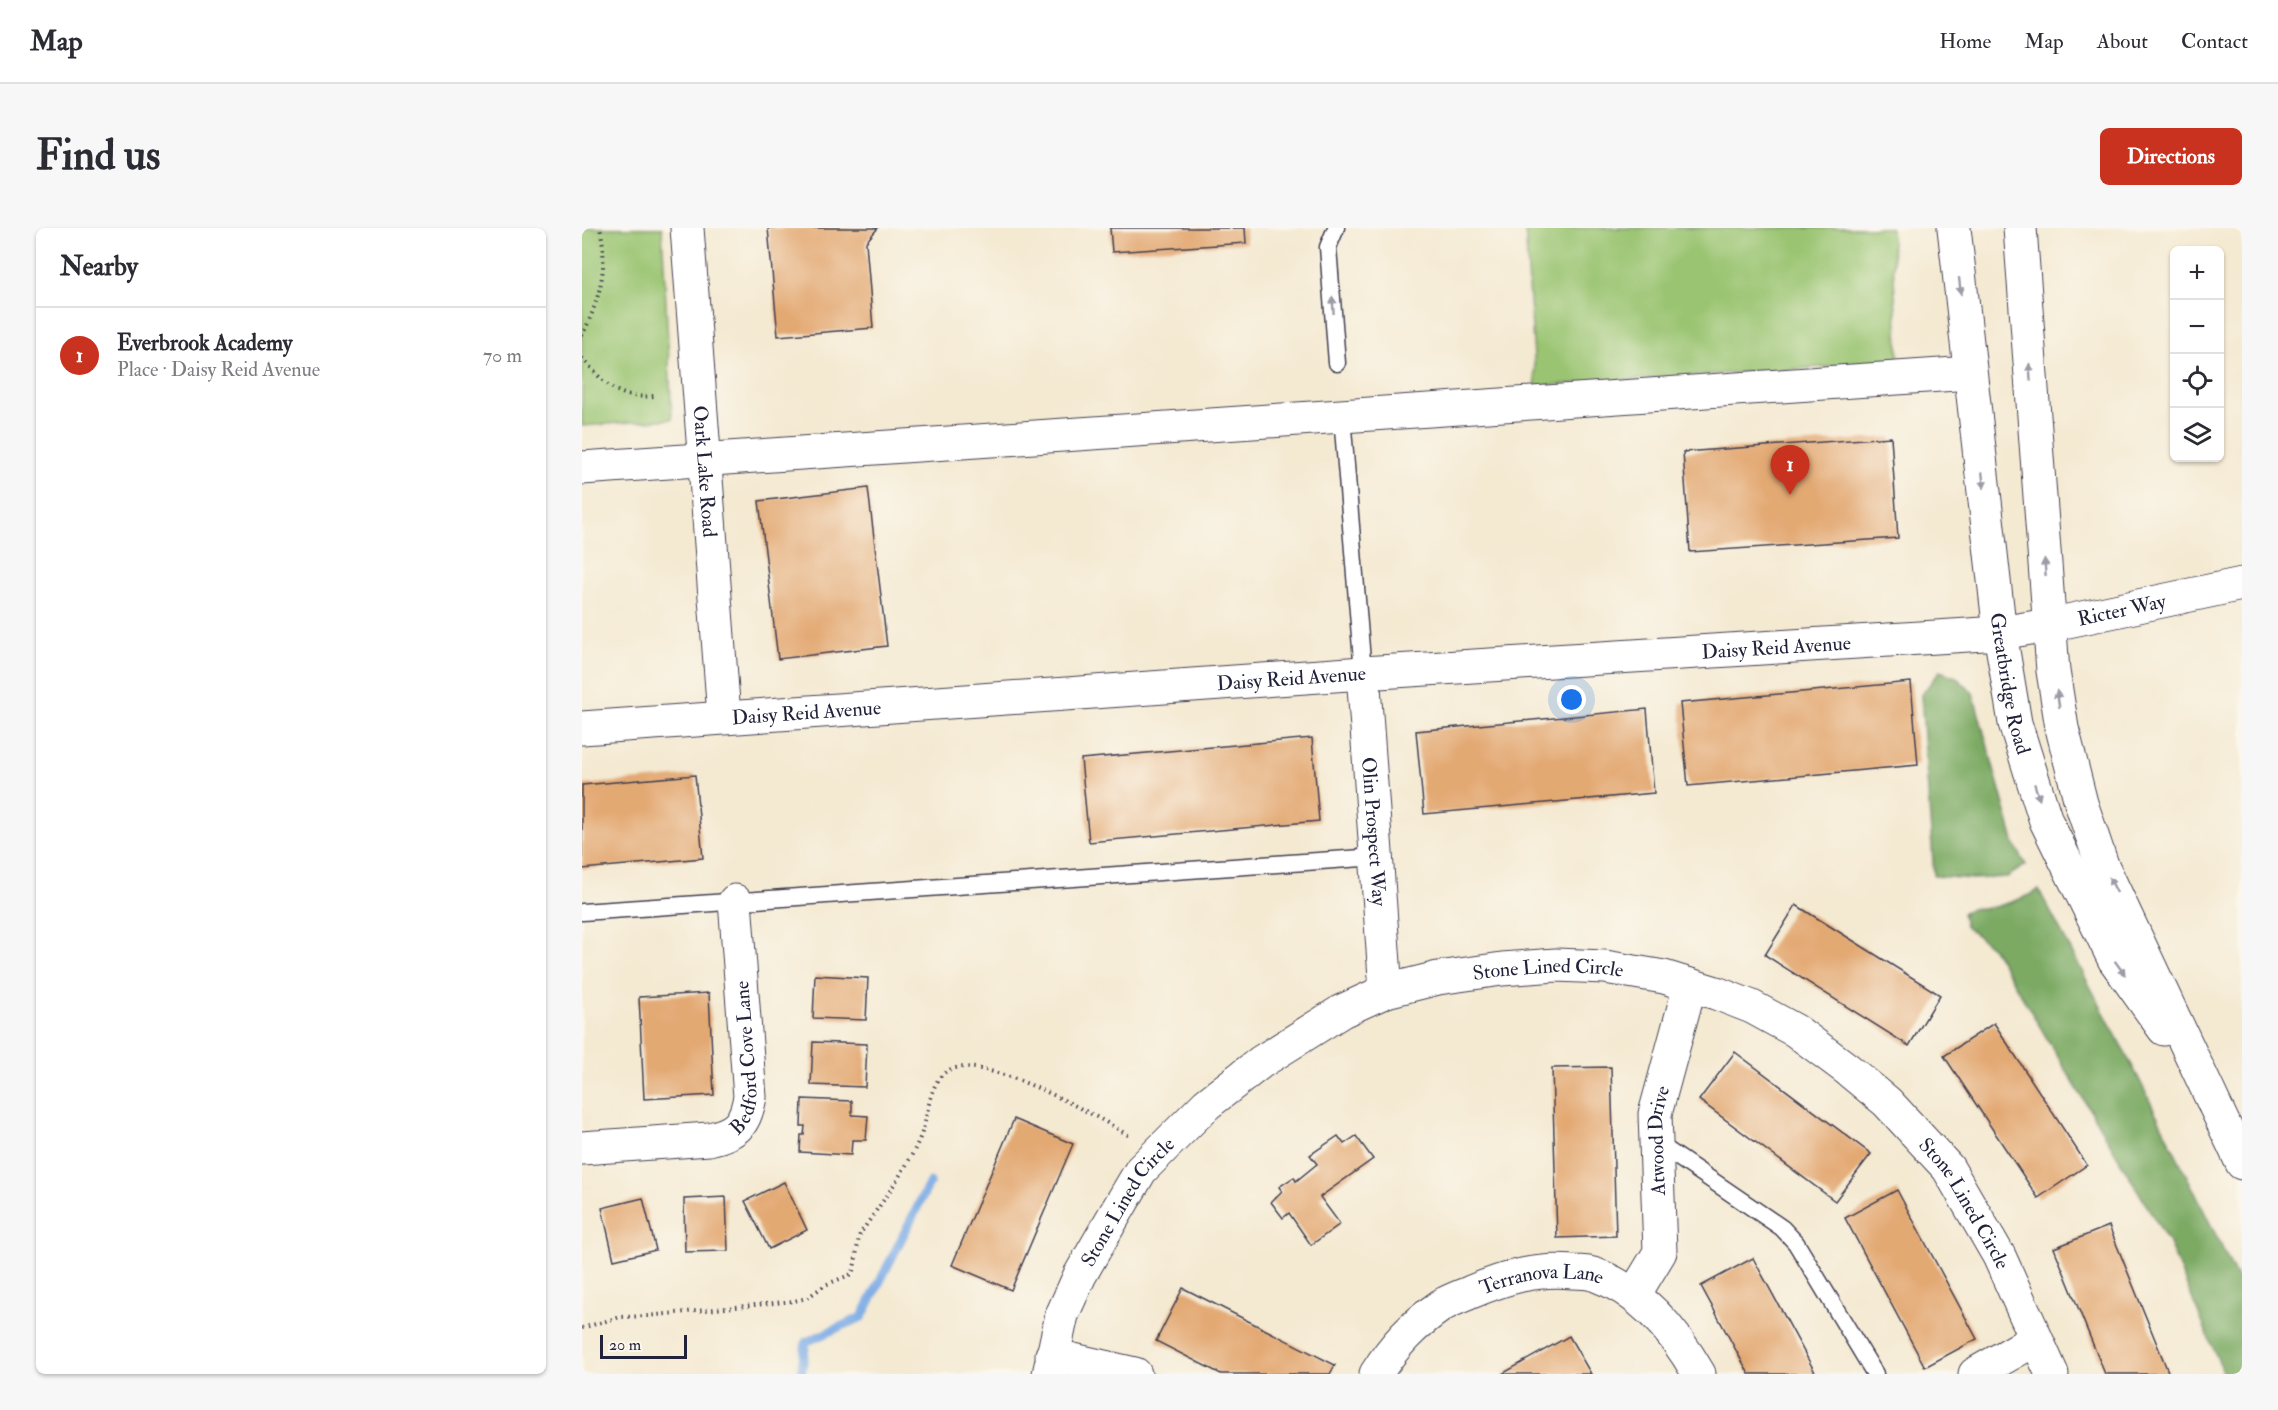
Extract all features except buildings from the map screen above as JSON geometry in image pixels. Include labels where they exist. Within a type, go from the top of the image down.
[{"type":"street","name":"Oark Lake Road","points":[[687,228],[724,716]]},
{"type":"street","name":"Greatbridge Road","points":[[1954,228],[2000,633],[2015,723],[2046,821],[2114,959],[2209,1091]]},
{"type":"street","name":"Greatbridge Road","points":[[2020,228],[2049,625],[2062,728],[2102,865],[2242,1163]]},
{"type":"street","points":[[582,468],[1970,373]]},
{"type":"street","name":"Ricter Way","points":[[2000,633],[2242,585]]},
{"type":"street","name":"Daisy Reid Avenue","points":[[582,728],[724,716],[1363,673],[2000,633]]},
{"type":"street","name":"Olin Prospect Way","points":[[1363,673],[1386,991]]},
{"type":"street","name":"Bedford Cove Lane","points":[[582,1148],[710,1139],[724,1136],[744,1121],[750,1097],[735,901]]},
{"type":"street","name":"Stone Lined Circle","points":[[1051,1364],[1062,1315],[1080,1275],[1141,1170],[1206,1104],[1261,1062],[1342,1011],[1386,991],[1438,978],[1502,969],[1556,965],[1605,967],[1664,977],[1752,1007],[1796,1031],[1847,1069],[1887,1102],[1948,1168],[1999,1256],[2052,1374]]},
{"type":"street","name":"Atwood Drive","points":[[1634,1295],[1660,1252],[1655,1114],[1690,985]]},
{"type":"street","name":"Terranova Lane","points":[[1376,1374],[1392,1348],[1444,1304],[1528,1272],[1560,1270],[1594,1274],[1634,1295],[1667,1326],[1694,1372]]},
{"type":"street","points":[[1975,1374],[2036,1339]]},
{"type":"street","points":[[1051,1364],[1135,1374]]},
{"type":"lane","points":[[1336,228],[1328,247],[1337,363]]},
{"type":"lane","points":[[1342,416],[1363,673]]},
{"type":"lane","points":[[582,912],[1377,857]]},
{"type":"lane","points":[[1657,1143],[1782,1228],[1796,1243],[1875,1374]]},
{"type":"path","points":[[582,336],[597,303],[603,279],[604,257],[600,228]]},
{"type":"path","points":[[582,358],[607,386],[616,392],[632,396],[654,396]]},
{"type":"path","points":[[582,1329],[620,1317],[794,1301],[807,1298],[825,1285],[852,1274],[860,1234],[915,1150],[937,1082],[947,1071],[972,1068],[1016,1079],[1108,1123],[1157,1153]]},
{"type":"green space","points":[[582,228],[662,228],[672,419],[582,426]]},
{"type":"green space","points":[[1525,228],[1891,228],[1899,362],[1536,386]]},
{"type":"green space","points":[[1940,671],[1956,677],[1973,693],[2015,845],[2026,865],[2007,877],[1973,879],[1934,876],[1921,695]]},
{"type":"green space","points":[[2039,890],[2138,1077],[2242,1288],[2242,1374],[2224,1374],[2168,1241],[1993,948],[1965,926],[1962,913],[1966,911],[2006,904]]},
{"type":"waterway","points":[[801,1374],[806,1342],[862,1317],[930,1182]]},
{"type":"place","name":"Everbrook Academy","points":[[1790,495]]}]
